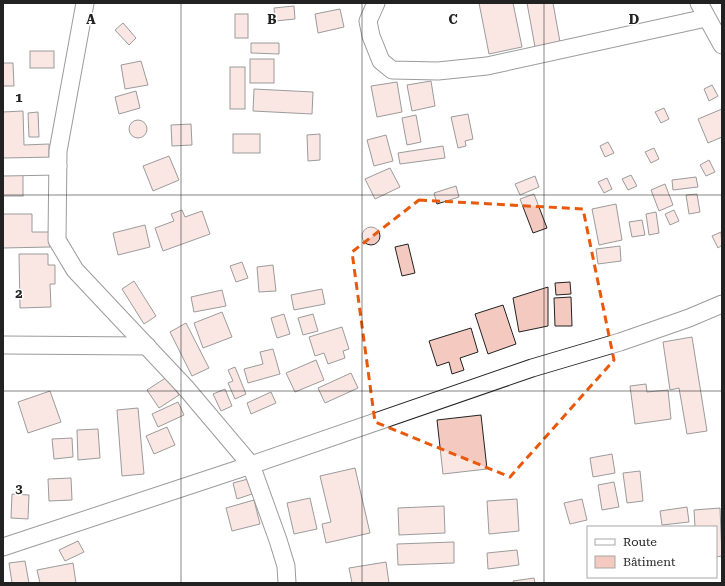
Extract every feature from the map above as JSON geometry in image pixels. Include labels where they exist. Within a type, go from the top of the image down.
[{"type":"street","points":[[85,3],[58,150],[57,240],[75,270],[147,346],[251,465],[278,540],[286,566],[288,583]]},
{"type":"street","points":[[376,3],[368,21],[371,36],[381,61],[392,70],[438,71],[487,66],[702,10],[722,45]]},
{"type":"street","points":[[3,167],[58,166]]},
{"type":"street","points":[[3,547],[251,465],[532,368],[620,342],[688,318],[722,304]]},
{"type":"street","points":[[3,345],[147,346]]},
{"type":"highlighted area","points":[[419,200],[583,209],[614,360],[510,477],[375,422],[352,252]]},
{"type":"building","points":[[479,3],[513,3],[522,47],[489,54]]},
{"type":"building","points":[[527,3],[553,3],[560,42],[535,47]]},
{"type":"building","points":[[294,6],[295,19],[275,21],[274,8]]},
{"type":"building","points":[[340,9],[344,27],[318,33],[315,14]]},
{"type":"building","points":[[235,14],[248,14],[248,38],[235,38]]},
{"type":"building","points":[[123,23],[136,38],[129,45],[115,30]]},
{"type":"building","points":[[251,43],[279,43],[279,54],[251,53]]},
{"type":"building","points":[[30,51],[54,51],[54,68],[30,68]]},
{"type":"building","points":[[250,59],[274,59],[274,83],[250,83]]},
{"type":"building","points":[[141,61],[148,85],[125,89],[121,65]]},
{"type":"building","points":[[3,63],[13,63],[14,86],[3,86]]},
{"type":"building","points":[[230,67],[245,67],[245,109],[230,109]]},
{"type":"building","points":[[431,81],[435,106],[412,111],[407,85]]},
{"type":"building","points":[[397,82],[402,112],[377,117],[371,86]]},
{"type":"building","points":[[712,85],[718,96],[709,101],[704,89]]},
{"type":"building","points":[[254,89],[313,92],[312,114],[253,111]]},
{"type":"building","points":[[136,91],[140,108],[119,114],[115,97]]},
{"type":"building","points":[[664,108],[669,119],[661,123],[655,112]]},
{"type":"building","points":[[722,109],[722,137],[708,143],[698,119]]},
{"type":"building","points":[[23,111],[24,145],[49,144],[49,159],[3,160],[3,112]]},
{"type":"building","points":[[38,112],[39,137],[29,137],[28,113]]},
{"type":"building","points":[[468,114],[473,139],[465,141],[466,146],[458,148],[451,117]]},
{"type":"building","points":[[416,115],[421,142],[407,145],[402,118]]},
{"type":"building","points":[[134,120],[142,120],[147,125],[145,136],[142,138],[134,138],[129,133],[129,125]]},
{"type":"building","points":[[191,124],[192,145],[172,146],[171,125]]},
{"type":"building","points":[[233,134],[260,134],[260,153],[233,153]]},
{"type":"building","points":[[320,134],[320,160],[308,161],[307,135]]},
{"type":"building","points":[[386,135],[393,161],[374,166],[367,140]]},
{"type":"building","points":[[608,142],[614,153],[605,157],[600,146]]},
{"type":"building","points":[[443,146],[445,158],[400,164],[398,153]]},
{"type":"building","points":[[654,148],[659,159],[651,163],[645,152]]},
{"type":"building","points":[[169,156],[179,180],[153,191],[143,166]]},
{"type":"building","points":[[709,160],[715,172],[706,176],[700,165]]},
{"type":"building","points":[[390,168],[400,187],[375,199],[365,179]]},
{"type":"building","points":[[3,172],[23,172],[23,196],[3,196]]},
{"type":"building","points":[[631,175],[637,186],[628,190],[622,179]]},
{"type":"building","points":[[535,176],[539,187],[520,195],[515,184]]},
{"type":"building","points":[[696,177],[698,187],[673,190],[672,180]]},
{"type":"building","points":[[607,178],[612,189],[604,193],[598,182]]},
{"type":"building","points":[[665,184],[673,205],[659,211],[651,190]]},
{"type":"building","points":[[456,186],[459,197],[437,204],[434,193]]},
{"type":"building","points":[[534,194],[547,228],[533,233],[520,199]]},
{"type":"building","points":[[697,194],[700,212],[689,214],[686,195]]},
{"type":"building","points":[[616,204],[622,240],[599,245],[592,209]]},
{"type":"building","points":[[182,210],[185,217],[202,211],[210,234],[163,251],[155,228],[174,221],[171,214]]},
{"type":"building","points":[[674,210],[679,221],[670,225],[665,214]]},
{"type":"building","points":[[656,212],[659,233],[649,235],[646,214]]},
{"type":"building","points":[[3,214],[32,214],[32,232],[49,232],[50,247],[3,248]]},
{"type":"building","points":[[642,220],[645,235],[632,237],[629,222]]},
{"type":"building","points":[[145,225],[150,247],[118,255],[113,233]]},
{"type":"building","points":[[367,227],[375,227],[380,232],[378,243],[375,245],[367,245],[362,240],[362,232]]},
{"type":"building","points":[[721,232],[722,245],[718,248],[712,236]]},
{"type":"building","points":[[408,244],[415,273],[402,276],[395,247]]},
{"type":"building","points":[[620,246],[621,261],[598,264],[596,249]]},
{"type":"building","points":[[19,254],[48,254],[48,265],[55,265],[55,284],[50,284],[51,307],[20,308]]},
{"type":"building","points":[[242,262],[248,278],[236,282],[230,266]]},
{"type":"building","points":[[273,265],[276,291],[259,292],[257,267]]},
{"type":"building","points":[[134,281],[156,316],[144,324],[122,289]]},
{"type":"building","points":[[570,282],[571,294],[556,295],[555,283]]},
{"type":"building","points":[[548,287],[548,326],[519,332],[513,298]]},
{"type":"building","points":[[322,289],[325,304],[294,310],[291,295]]},
{"type":"building","points":[[222,290],[226,306],[194,312],[191,297]]},
{"type":"building","points":[[571,297],[572,326],[555,326],[554,298]]},
{"type":"building","points":[[503,305],[516,344],[488,354],[475,314]]},
{"type":"building","points":[[222,312],[232,337],[203,348],[194,323]]},
{"type":"building","points":[[284,314],[290,334],[277,338],[271,318]]},
{"type":"building","points":[[313,314],[318,331],[303,335],[298,318]]},
{"type":"building","points":[[186,323],[209,368],[192,376],[170,332]]},
{"type":"building","points":[[342,327],[349,349],[343,351],[345,358],[328,364],[324,353],[315,356],[309,337]]},
{"type":"building","points":[[471,328],[478,352],[460,358],[464,370],[452,374],[449,362],[437,366],[429,341]]},
{"type":"building","points":[[692,337],[707,431],[687,434],[679,388],[670,390],[663,342]]},
{"type":"building","points":[[273,349],[280,374],[248,383],[244,369],[263,364],[260,352]]},
{"type":"building","points":[[316,360],[324,380],[295,392],[286,373]]},
{"type":"building","points":[[235,367],[246,394],[235,399],[228,383],[233,381],[228,370]]},
{"type":"building","points":[[351,373],[358,388],[325,403],[318,388]]},
{"type":"building","points":[[167,377],[179,395],[159,408],[147,390]]},
{"type":"building","points":[[646,384],[647,392],[668,390],[671,419],[635,424],[630,386]]},
{"type":"building","points":[[225,389],[232,406],[221,411],[213,394]]},
{"type":"building","points":[[50,391],[61,422],[28,433],[18,402]]},
{"type":"building","points":[[271,392],[276,403],[251,414],[247,403]]},
{"type":"building","points":[[178,402],[184,415],[158,427],[152,414]]},
{"type":"building","points":[[138,408],[144,474],[122,476],[117,410]]},
{"type":"building","points":[[481,415],[487,469],[443,474],[437,420]]},
{"type":"building","points":[[167,427],[175,445],[154,454],[146,436]]},
{"type":"building","points":[[98,429],[100,458],[78,460],[77,430]]},
{"type":"building","points":[[72,438],[73,457],[54,459],[52,439]]},
{"type":"building","points":[[612,454],[615,473],[593,477],[590,458]]},
{"type":"building","points":[[355,468],[370,533],[326,543],[322,524],[331,522],[320,476]]},
{"type":"building","points":[[640,471],[643,501],[627,503],[623,473]]},
{"type":"building","points":[[71,478],[72,500],[49,501],[48,479]]},
{"type":"building","points":[[248,479],[252,494],[237,499],[233,483]]},
{"type":"building","points":[[614,482],[619,507],[602,510],[598,485]]},
{"type":"building","points":[[12,494],[29,495],[28,519],[11,518]]},
{"type":"building","points":[[310,498],[317,529],[294,534],[287,503]]},
{"type":"building","points":[[517,499],[519,531],[489,534],[487,501]]},
{"type":"building","points":[[582,499],[587,520],[570,524],[564,503]]},
{"type":"building","points":[[254,500],[260,524],[232,531],[226,508]]},
{"type":"building","points":[[444,506],[445,533],[399,535],[398,508]]},
{"type":"building","points":[[687,507],[689,522],[662,525],[660,511]]},
{"type":"building","points":[[720,508],[722,556],[717,557],[717,526],[695,526],[694,510]]},
{"type":"building","points":[[78,541],[84,552],[65,561],[59,550]]},
{"type":"building","points":[[454,542],[454,563],[398,565],[397,544]]},
{"type":"building","points":[[517,550],[519,565],[488,569],[487,553]]},
{"type":"building","points":[[25,561],[29,583],[12,583],[9,563]]},
{"type":"building","points":[[386,562],[389,583],[352,583],[349,568]]},
{"type":"building","points":[[73,563],[76,583],[40,583],[37,570]]},
{"type":"building","points":[[534,578],[535,583],[514,583],[513,581]]}]
